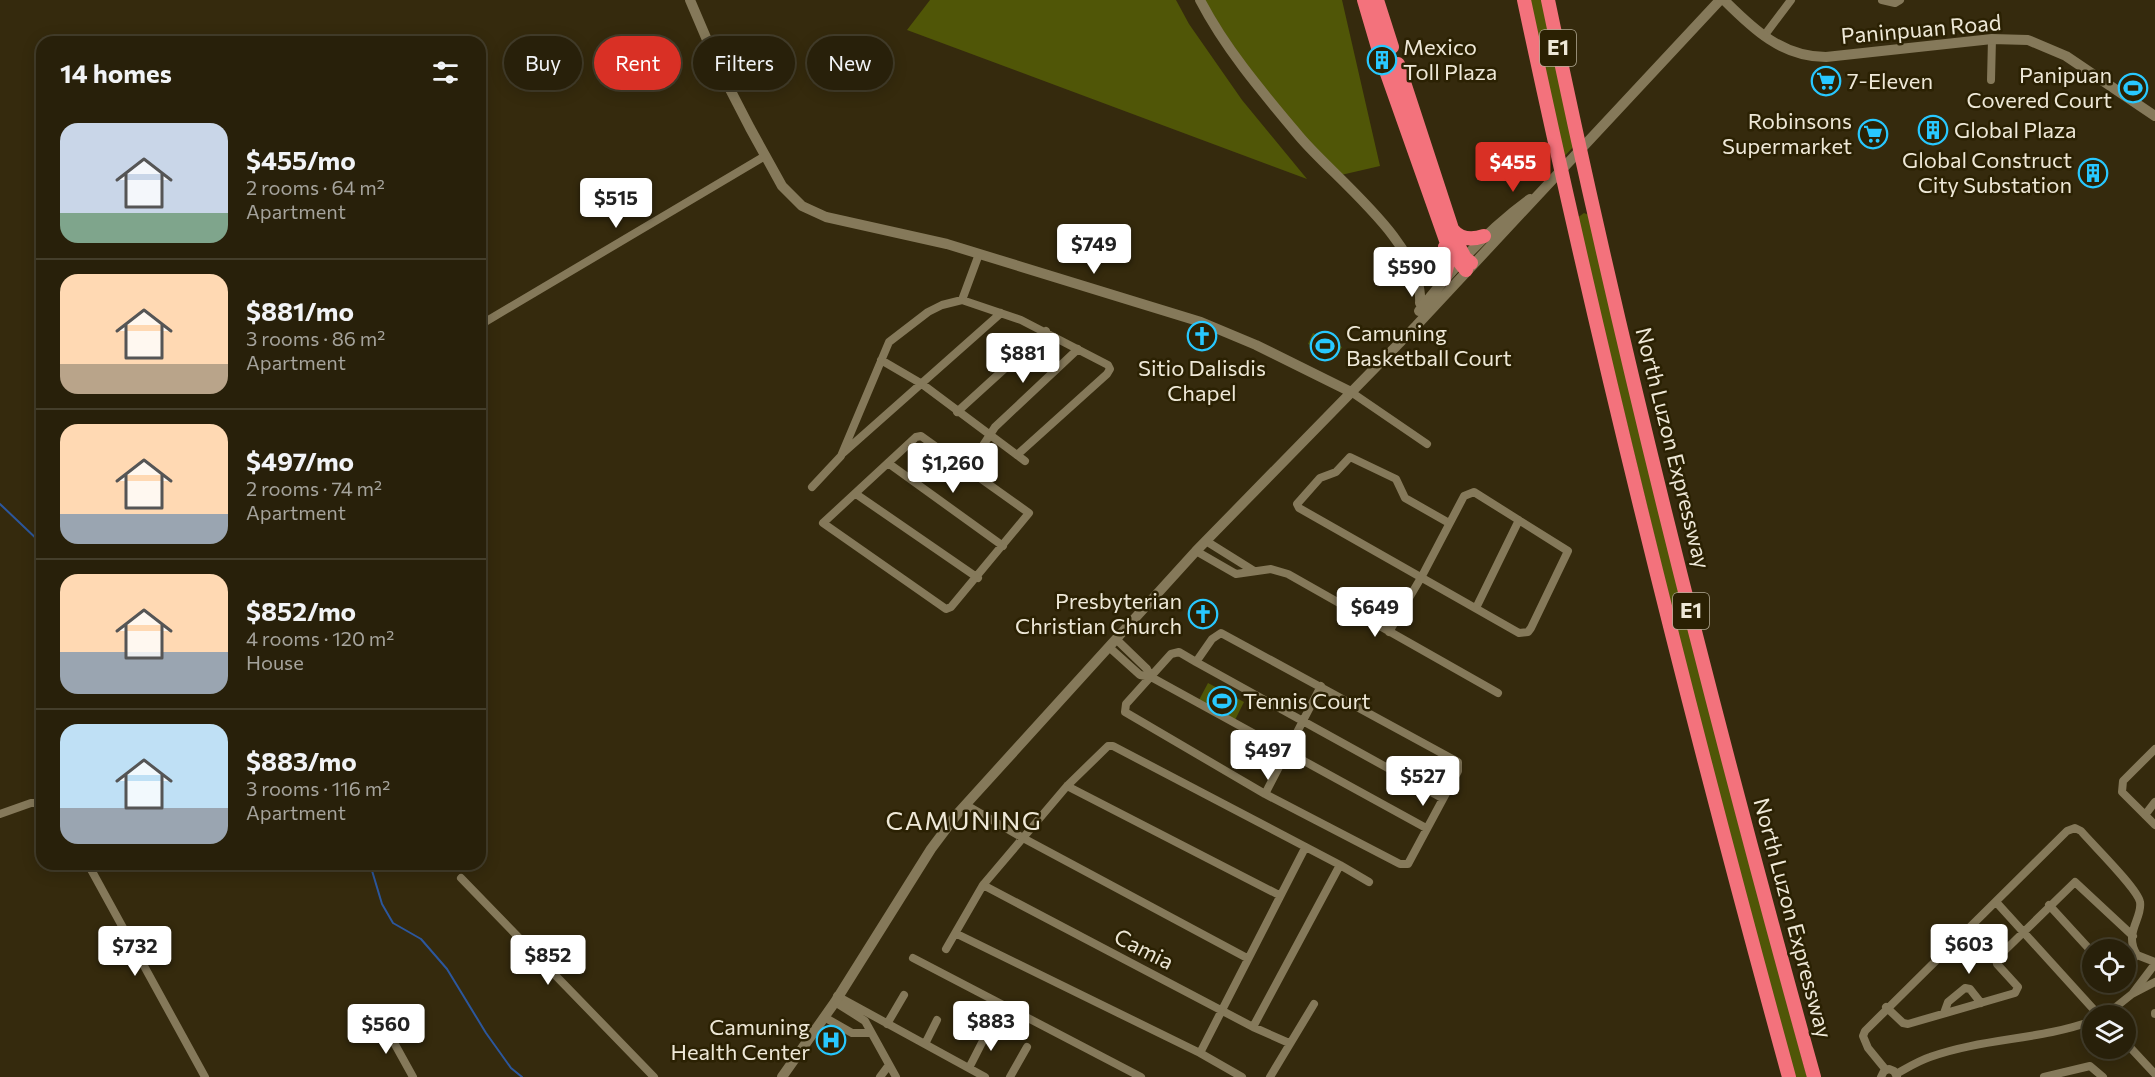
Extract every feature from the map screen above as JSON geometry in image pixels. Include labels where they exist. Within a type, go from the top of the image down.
[{"type":"highway","points":[[1364,0],[1386,49],[1377,0]]},
{"type":"highway","name":"North Luzon Expressway","points":[[1524,0],[1581,263],[1685,689],[1790,1077]]},
{"type":"highway","name":"North Luzon Expressway","points":[[1548,0],[1592,203],[1712,696],[1814,1077]]},
{"type":"highway","points":[[1391,66],[1447,230],[1466,263]]},
{"type":"highway","points":[[1447,230],[1468,239],[1484,236]]},
{"type":"highway","points":[[1444,279],[1447,266],[1445,248],[1447,230]]},
{"type":"main road","points":[[690,0],[719,68],[765,156],[791,196],[808,209],[826,217],[930,239],[1229,333],[1351,392]]},
{"type":"main road","points":[[1200,0],[1238,62],[1299,136],[1377,216],[1396,242],[1420,284],[1425,309]]},
{"type":"main road","points":[[1425,309],[1466,263],[1545,188],[1722,0]]},
{"type":"main road","name":"Paninpuan Road","points":[[1722,0],[1764,36],[1791,52],[1818,57],[1992,39],[2028,40],[2066,56],[2155,116]]},
{"type":"main road","points":[[782,1077],[836,999],[931,849],[966,805],[1196,551],[1407,333],[1444,279],[1466,263],[1484,236],[1545,188]]},
{"type":"street","points":[[1764,36],[1791,0]]},
{"type":"street","points":[[1882,0],[1896,3],[1900,0]]},
{"type":"street","points":[[1991,80],[1992,39]]},
{"type":"street","points":[[486,321],[765,156]]},
{"type":"street","points":[[1413,272],[1431,263],[1445,248]]},
{"type":"street","points":[[962,300],[978,254]]},
{"type":"street","points":[[841,456],[889,342],[928,312],[962,300],[1046,331],[1108,364],[1107,374],[1017,455]]},
{"type":"street","points":[[812,487],[841,456],[1001,313]]},
{"type":"street","points":[[957,412],[1046,331]]},
{"type":"street","points":[[969,467],[995,427],[1078,349]]},
{"type":"street","points":[[881,360],[922,384],[1025,461]]},
{"type":"street","points":[[1351,392],[1426,444]]},
{"type":"street","points":[[916,436],[921,436],[969,467],[1029,513],[978,578],[951,607],[946,609],[823,523],[916,436]]},
{"type":"street","points":[[1389,632],[1422,576],[1464,496],[1471,492],[1567,549],[1565,562],[1528,632],[1519,633],[1422,576],[1299,508],[1297,504],[1320,478],[1336,472],[1350,457],[1396,479],[1405,498],[1449,523]]},
{"type":"street","points":[[888,463],[1003,546]]},
{"type":"street","points":[[856,494],[978,578]]},
{"type":"street","points":[[1476,608],[1519,520]]},
{"type":"street","points":[[1206,541],[1254,571]]},
{"type":"street","points":[[1196,551],[1236,574],[1271,569],[1288,574],[1497,693]]},
{"type":"street","points":[[1216,564],[1224,552]]},
{"type":"street","points":[[1196,662],[1212,639],[1221,633],[1456,760],[1458,771],[1425,828],[1408,864],[1403,865],[1265,794],[1125,712],[1124,707],[1175,652],[1303,719],[1442,798]]},
{"type":"street","points":[[1113,644],[1134,656],[1147,669],[1151,677]]},
{"type":"street","points":[[1113,644],[1127,664],[1140,675],[1151,677],[1425,828]]},
{"type":"street","points":[[1127,664],[1134,656]]},
{"type":"street","points":[[1265,794],[1321,686]]},
{"type":"street","points":[[946,950],[983,885],[1067,786],[1105,747],[1113,746],[1369,882]]},
{"type":"street","points":[[2155,749],[2123,781],[2122,787],[2126,798],[2155,825]]},
{"type":"street","points":[[1067,786],[1279,895]]},
{"type":"street","points":[[2145,815],[2155,802]]},
{"type":"street","points":[[0,814],[36,803]]},
{"type":"street","points":[[966,805],[1247,958]]},
{"type":"street","points":[[2082,1024],[2054,1033],[1981,1044],[1931,1056],[1897,1075],[1884,1073],[1863,1036],[1886,1007],[1997,903],[2060,837],[2075,828],[2081,831],[2138,895],[2140,910],[2133,925],[2137,955],[2155,963],[2132,994]]},
{"type":"street","points":[[1200,1053],[1305,848]]},
{"type":"street","points":[[1253,1027],[1340,865]]},
{"type":"street","points":[[91,870],[205,1077]]},
{"type":"street","points":[[461,878],[654,1077]]},
{"type":"street","points":[[1886,1007],[1903,1023],[1981,1003],[2017,991],[2018,987],[1995,959],[2049,905],[2077,882],[2133,936]]},
{"type":"street","name":"Camia","points":[[983,885],[1253,1027],[1289,1043]]},
{"type":"street","points":[[1997,903],[2086,1005]]},
{"type":"street","points":[[2049,905],[2082,941]]},
{"type":"street","points":[[957,934],[1200,1053],[1242,1077]]},
{"type":"street","points":[[913,958],[1128,1074],[1141,1077]]},
{"type":"street","points":[[2119,1005],[2132,994],[2155,982]]},
{"type":"street","points":[[1944,1013],[1948,1002],[1965,988],[1970,989],[1981,1003]]},
{"type":"street","points":[[887,1023],[904,996]]},
{"type":"street","points":[[836,999],[887,1023],[985,1077]]},
{"type":"street","points":[[836,999],[865,1021],[896,1077]]},
{"type":"street","points":[[1270,1077],[1314,1004]]},
{"type":"street","points":[[824,1017],[852,1033],[870,1033]]},
{"type":"street","points":[[925,1044],[937,1020]]},
{"type":"street","points":[[382,1021],[413,1077]]},
{"type":"street","points":[[969,1068],[991,1025]]},
{"type":"street","points":[[1010,1077],[1027,1047]]},
{"type":"street","points":[[2136,1054],[2155,1074]]},
{"type":"street","points":[[880,1077],[889,1065]]},
{"type":"street","points":[[2044,1077],[2090,1066],[2103,1077]]},
{"type":"green space","points":[[930,0],[1176,0],[1189,24],[1242,100],[1307,179],[907,30]]},
{"type":"green space","points":[[1204,0],[1342,0],[1380,166],[1341,175],[1284,114],[1234,47]]},
{"type":"green space","points":[[1527,0],[1544,0],[1575,145],[1562,159]]},
{"type":"green space","points":[[1584,213],[1589,215],[1736,815],[1807,1077],[1793,1077],[1723,819],[1577,218]]},
{"type":"green space","name":"Camuning Basketball Court","points":[[1313,333],[1342,347],[1336,358],[1308,344]]},
{"type":"green space","name":"Tennis Court","points":[[1208,683],[1244,702],[1235,720],[1199,700]]},
{"type":"waterway","points":[[0,504],[36,538]]},
{"type":"waterway","points":[[372,870],[382,904],[393,923],[421,939],[447,969],[486,1033],[511,1068],[522,1077]]},
{"type":"place","name":"Mexico Toll Plaza","points":[[1382,60]]},
{"type":"place","name":"7-Eleven","points":[[1826,81]]},
{"type":"place","name":"Panipuan Covered Court","points":[[2133,88]]},
{"type":"place","name":"Global Plaza","points":[[1933,130]]},
{"type":"place","name":"Robinsons Supermarket","points":[[1873,134]]},
{"type":"place","name":"Global Construct City Substation","points":[[2093,173]]},
{"type":"place","name":"Sitio Dalisdis Chapel","points":[[1202,336]]},
{"type":"place","name":"Camuning Basketball Court","points":[[1325,346]]},
{"type":"place","name":"Presbyterian Christian Church","points":[[1203,614]]},
{"type":"place","name":"Tennis Court","points":[[1222,701]]},
{"type":"place","name":"Camuning Health Center","points":[[831,1040]]},
{"type":"district","name":"CAMUNING","points":[[964,821]]}]
